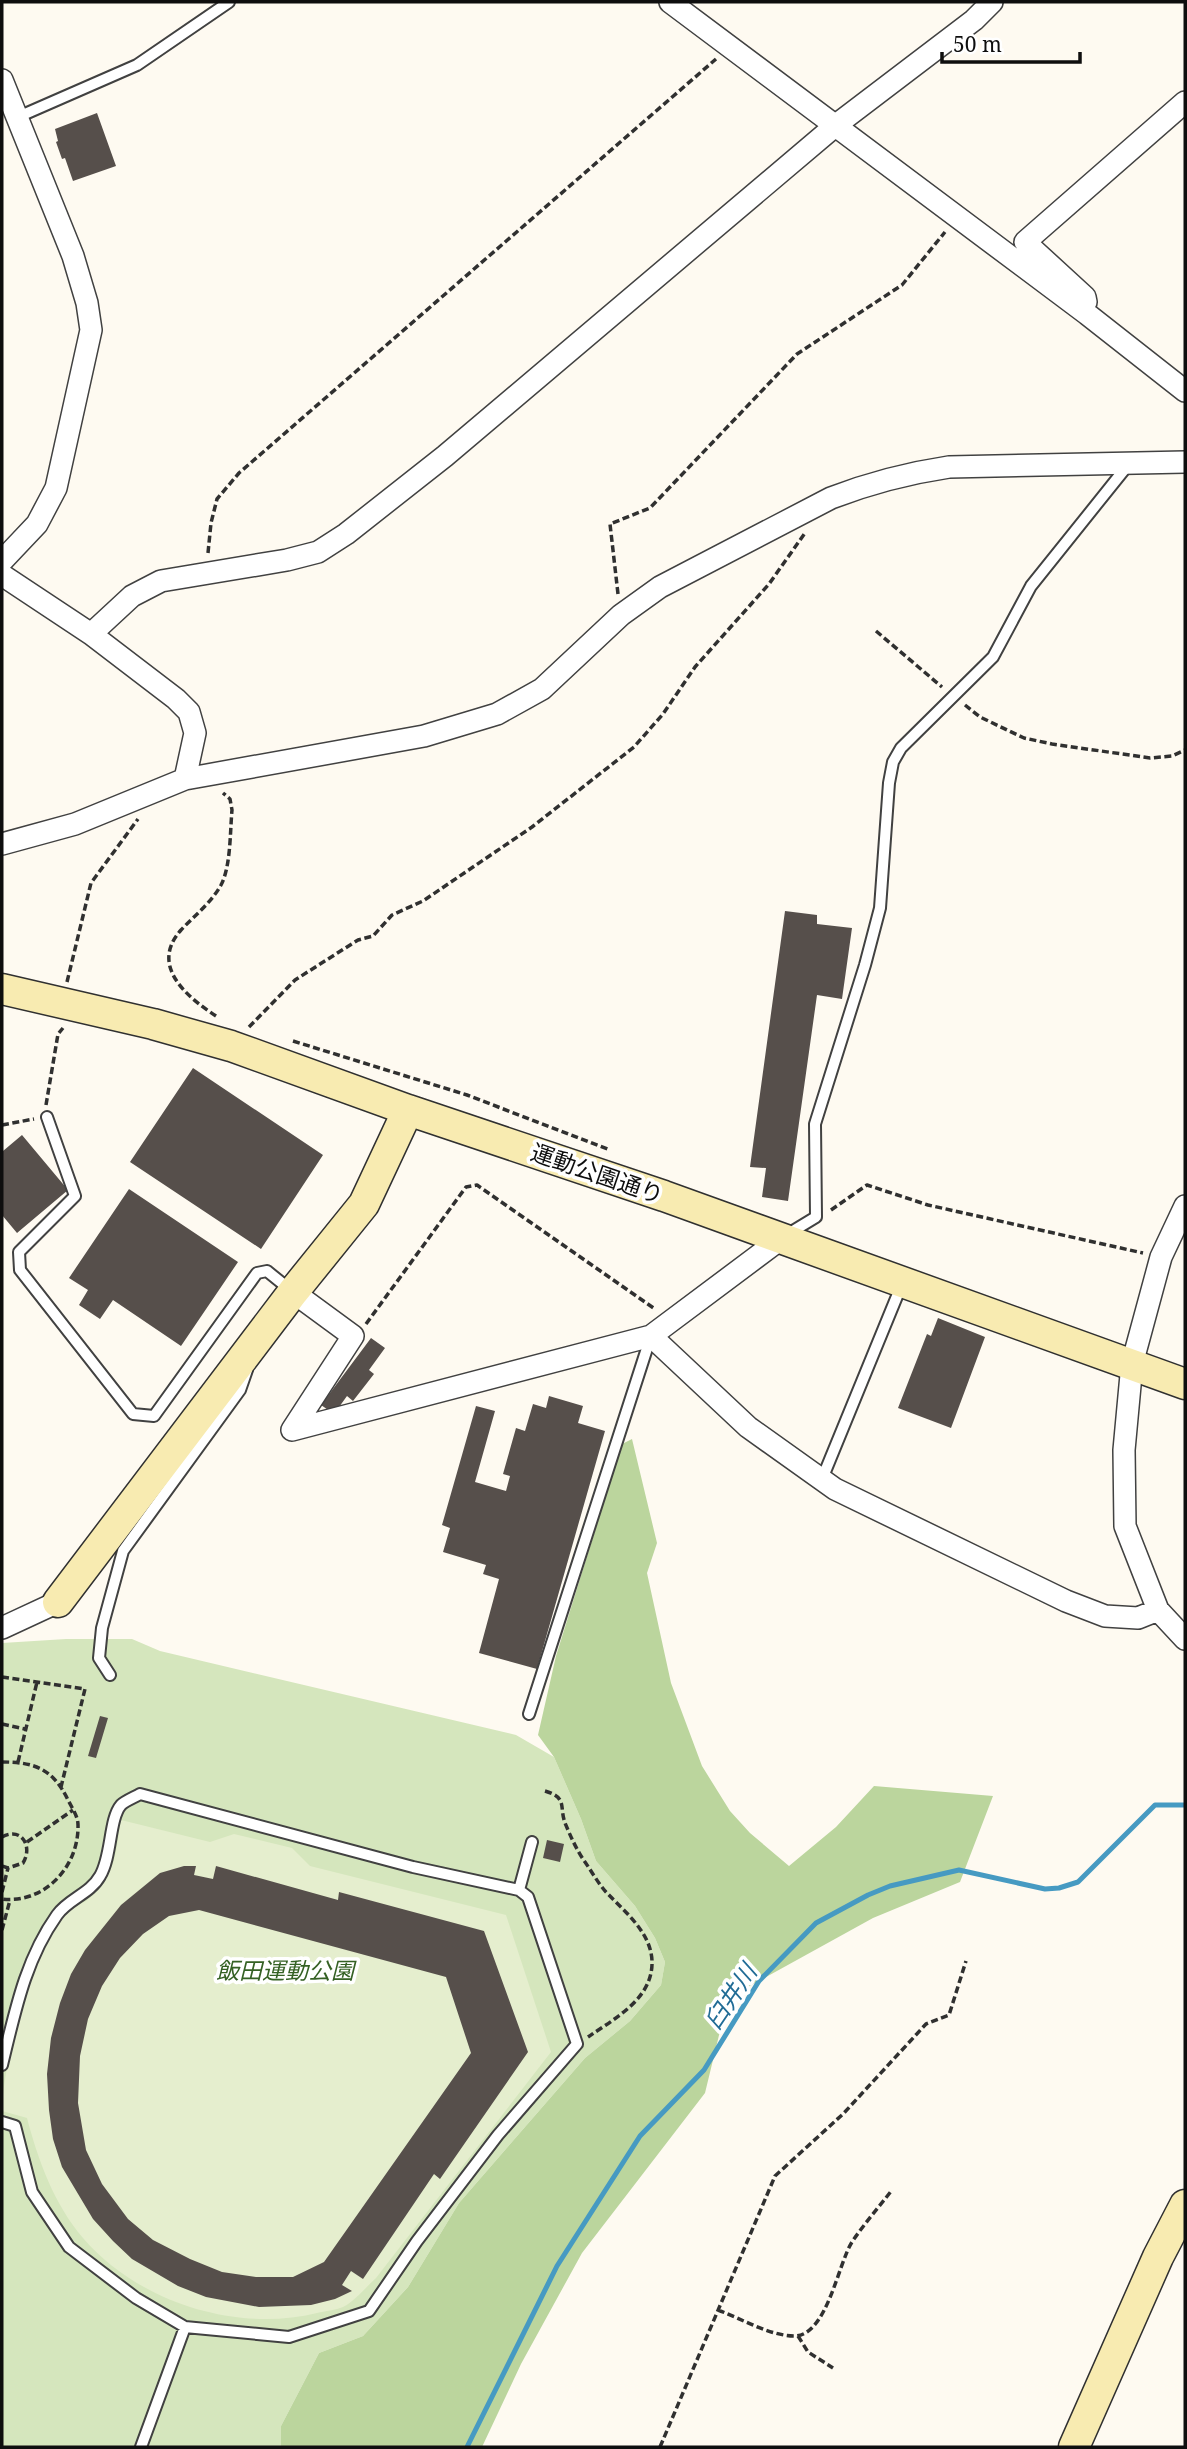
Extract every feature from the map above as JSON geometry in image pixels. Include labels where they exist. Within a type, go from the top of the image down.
[{"type":"street","points":[[670,2],[1087,314],[1185,391]]},
{"type":"street","points":[[91,634],[132,596],[161,581],[287,560],[318,552],[346,534],[445,456],[836,125],[974,20],[992,2]]},
{"type":"street","points":[[2,80],[73,256],[87,303],[91,330],[56,488],[37,524],[2,561]]},
{"type":"street","points":[[1087,314],[1086,297],[1025,242],[1185,103]]},
{"type":"street","points":[[2,844],[75,824],[185,779],[424,736],[497,714],[542,689],[621,615],[660,587],[831,498],[860,486],[915,472],[949,467],[1185,462]]},
{"type":"street","points":[[2,575],[91,634],[189,712],[195,733],[185,779]]},
{"type":"street","name":"運動公園通り","points":[[2,989],[70,1016],[153,1024],[231,1046],[408,1110],[664,1196],[1185,1384]]},
{"type":"street","points":[[2,1628],[58,1602],[293,1292],[364,1204],[408,1110]]},
{"type":"street","points":[[1185,1206],[1161,1257],[1132,1364],[1124,1450],[1125,1526],[1158,1610],[1185,1639]]},
{"type":"street","points":[[293,1292],[353,1336],[292,1430],[651,1336],[782,1238]]},
{"type":"street","points":[[651,1336],[748,1427],[835,1489],[1066,1601],[1105,1616],[1138,1618],[1158,1610]]},
{"type":"street","points":[[1074,2447],[1158,2257],[1185,2205]]},
{"type":"lane","points":[[18,117],[138,65],[229,2]]},
{"type":"lane","points":[[782,1238],[816,1217],[815,1124],[880,908],[889,783],[893,762],[901,748],[993,657],[1031,586],[1130,463]]},
{"type":"lane","points":[[47,1117],[75,1196],[19,1252],[20,1270],[133,1414],[154,1416],[257,1273],[267,1271],[293,1292]]},
{"type":"lane","points":[[822,1479],[903,1282]]},
{"type":"lane","points":[[110,1675],[99,1658],[102,1628],[123,1551],[240,1390],[260,1335]]},
{"type":"lane","points":[[529,1714],[651,1336]]},
{"type":"lane","points":[[2,2065],[24,1980],[40,1939],[60,1911],[99,1879],[108,1861],[112,1828],[121,1805],[140,1794],[413,1867],[519,1890],[528,1896],[577,2044],[498,2135],[417,2241],[369,2311],[289,2337],[185,2327],[136,2298],[69,2247],[32,2192],[15,2126],[2,2122]]},
{"type":"lane","points":[[519,1890],[532,1842]]},
{"type":"lane","points":[[141,2447],[185,2327]]},
{"type":"path","points":[[206,573],[216,499],[239,473],[730,47]]},
{"type":"path","points":[[621,615],[610,524],[650,509],[796,354],[902,285],[958,217]]},
{"type":"path","points":[[249,1027],[295,980],[358,940],[373,936],[392,915],[424,901],[532,827],[634,747],[663,714],[695,667],[769,584],[808,530]]},
{"type":"path","points":[[876,631],[981,717],[1024,738],[1150,758],[1172,756],[1185,750]]},
{"type":"path","points":[[2,1125],[47,1117],[46,1101],[58,1034],[70,1016],[69,969],[91,883],[160,789]]},
{"type":"path","points":[[221,791],[230,799],[232,810],[222,883],[203,909],[174,940],[170,953],[170,970],[191,999],[227,1020]]},
{"type":"path","points":[[238,1024],[262,1031]]},
{"type":"path","points":[[287,1039],[467,1095],[613,1152]]},
{"type":"path","points":[[353,1336],[362,1329],[466,1187],[477,1185],[671,1320]]},
{"type":"path","points":[[816,1217],[846,1201],[867,1185],[928,1205],[1161,1257]]},
{"type":"path","points":[[2,1677],[85,1689],[61,1787]]},
{"type":"path","points":[[18,1762],[37,1682]]},
{"type":"path","points":[[2,1724],[25,1729]]},
{"type":"path","points":[[2,1762],[34,1765],[48,1773],[61,1787],[78,1823],[76,1845],[54,1884],[30,1897],[2,1899]]},
{"type":"path","points":[[545,1791],[555,1794],[564,1805],[564,1821],[581,1856],[604,1890],[643,1931],[652,1954],[651,1973],[636,2002],[577,2044]]},
{"type":"path","points":[[27,1842],[73,1810]]},
{"type":"path","points":[[2,1836],[22,1836],[27,1842],[28,1854],[23,1864],[8,1868],[2,1866]]},
{"type":"path","points":[[2,1892],[8,1868]]},
{"type":"path","points":[[2,1930],[10,1900]]},
{"type":"path","points":[[660,2447],[775,2176],[843,2114],[926,2024],[948,2015],[966,1961]]},
{"type":"path","points":[[718,2310],[775,2332],[798,2336],[811,2329],[824,2312],[851,2244],[892,2190]]},
{"type":"path","points":[[798,2336],[808,2352],[833,2368]]},
{"type":"green space","points":[[632,1439],[657,1543],[647,1573],[671,1683],[702,1766],[730,1811],[750,1833],[789,1866],[836,1827],[874,1786],[993,1796],[960,1882],[873,1918],[728,1998],[705,2093],[582,2253],[521,2364],[482,2447],[281,2447],[281,2426],[319,2353],[363,2336],[408,2287],[459,2203],[585,2058],[630,2021],[661,1985],[665,1962],[655,1938],[635,1906],[596,1861],[554,1757],[538,1735],[556,1656],[622,1444]]},
{"type":"green space","name":"飯田運動公園","points":[[132,1639],[160,1651],[516,1735],[554,1757],[596,1861],[635,1906],[655,1938],[665,1962],[661,1985],[630,2021],[585,2058],[459,2203],[408,2287],[363,2336],[319,2353],[281,2426],[281,2447],[2,2447],[2,1643]]},
{"type":"green space","points":[[121,1820],[210,1842],[234,1834],[292,1848],[310,1866],[506,1915],[551,2052],[376,2278],[343,2307],[286,2318],[254,2319],[222,2315],[190,2307],[131,2280],[83,2238],[64,2211],[36,2150],[27,2118],[2,2111],[7,2066],[14,2038],[31,1979],[42,1952],[64,1914],[88,1899],[106,1880],[114,1862]]},
{"type":"building","points":[[97,113],[116,166],[73,181],[56,142],[55,129]]},
{"type":"building","points":[[785,911],[817,915],[817,924],[852,928],[842,999],[817,995],[788,1201],[762,1197],[766,1168],[750,1167]]},
{"type":"building","points":[[193,1068],[323,1155],[261,1249],[130,1162]]},
{"type":"building","points":[[22,1135],[68,1190],[17,1233],[2,1215],[2,1149],[3,1151]]},
{"type":"building","points":[[129,1189],[238,1262],[181,1346],[113,1300],[100,1319],[79,1305],[88,1290],[69,1278]]},
{"type":"building","points":[[938,1318],[985,1337],[951,1428],[898,1408],[927,1334],[931,1336]]},
{"type":"building","points":[[371,1338],[385,1348],[369,1370],[374,1374],[353,1401],[347,1396],[334,1414],[321,1405]]},
{"type":"building","points":[[549,1396],[583,1406],[578,1423],[605,1431],[537,1669],[479,1653],[499,1579],[483,1574],[486,1565],[443,1552],[450,1528],[442,1525],[476,1406],[495,1411],[475,1482],[506,1491],[510,1476],[503,1474],[516,1428],[525,1431],[533,1404],[546,1408]]},
{"type":"building","points":[[100,1716],[108,1718],[96,1758],[88,1756]]},
{"type":"building","points":[[547,1840],[564,1844],[560,1862],[543,1858]]},
{"type":"building","points":[[184,1866],[196,1866],[194,1875],[213,1879],[216,1866],[338,1900],[339,1892],[484,1931],[528,2052],[440,2179],[434,2174],[363,2279],[351,2271],[342,2285],[352,2291],[335,2299],[311,2305],[259,2307],[206,2297],[178,2286],[132,2259],[113,2241],[93,2219],[62,2167],[53,2139],[47,2074],[51,2038],[60,2003],[71,1974],[85,1950],[121,1905],[160,1873]],"holes":[[[199,1910],[446,1977],[471,2053],[324,2262],[293,2277],[256,2277],[222,2272],[153,2240],[128,2219],[102,2184],[86,2150],[78,2103],[80,2056],[88,2019],[102,1986],[120,1958],[143,1934],[169,1916]]]},
{"type":"waterway","name":"臼井川","points":[[467,2447],[557,2266],[640,2136],[704,2070],[759,1981],[816,1923],[890,1886],[959,1870],[1045,1889],[1078,1882],[1155,1805],[1185,1805]]}]
